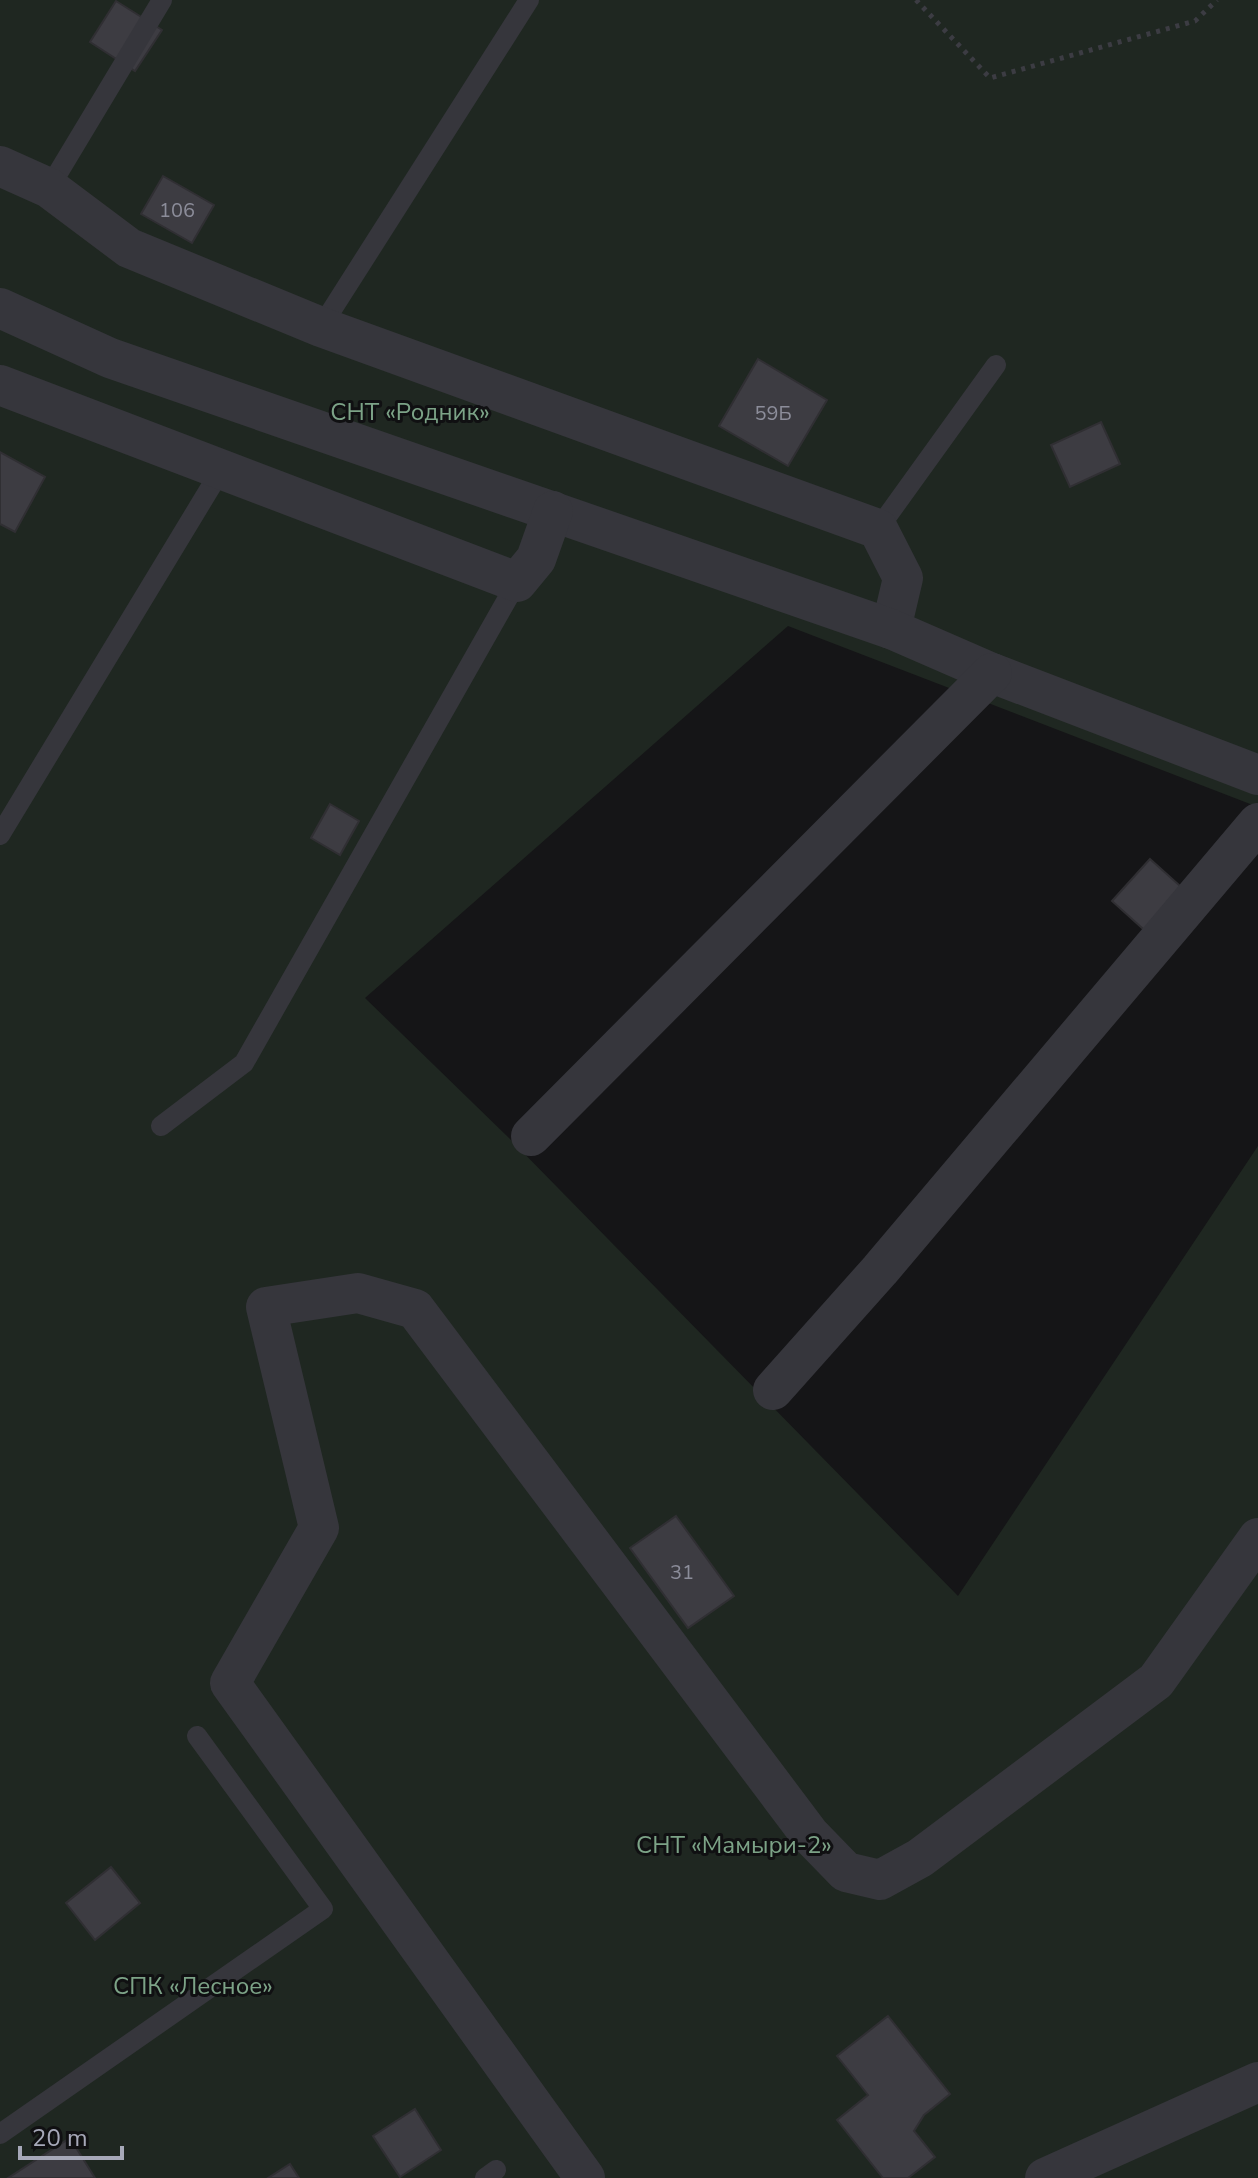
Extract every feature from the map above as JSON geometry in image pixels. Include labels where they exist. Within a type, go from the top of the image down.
[{"type":"street","points":[[0,166],[49,188],[129,248],[321,327],[878,529],[903,578],[891,629]]},
{"type":"street","points":[[0,308],[110,358],[891,629],[992,673],[1258,775]]},
{"type":"street","points":[[0,385],[517,582],[536,559],[553,511]]},
{"type":"street","points":[[531,1136],[992,673]]},
{"type":"street","points":[[773,1390],[890,1258],[1258,823]]},
{"type":"street","points":[[585,2178],[230,1683],[319,1528],[266,1307],[358,1293],[415,1309],[810,1835],[846,1872],[880,1880],[920,1858],[1156,1681],[1258,1538]]},
{"type":"street","points":[[1045,2178],[1258,2082]]},
{"type":"lane","points":[[49,188],[162,0]]},
{"type":"lane","points":[[321,327],[529,0]]},
{"type":"lane","points":[[878,529],[996,365]]},
{"type":"lane","points":[[0,835],[221,470]]},
{"type":"lane","points":[[161,1126],[244,1063],[517,582]]},
{"type":"lane","points":[[0,2134],[323,1909],[197,1736]]},
{"type":"path","points":[[916,0],[990,78],[1195,21],[1217,0]]},
{"type":"green space","points":[[0,0],[1258,0],[1258,807],[788,626],[365,998],[509,1138],[958,1596],[1258,1146],[1258,2178],[0,2178]]},
{"type":"building","points":[[116,1],[162,30],[135,71],[90,42]]},
{"type":"building","points":[[163,176],[214,205],[192,243],[141,214]]},
{"type":"building","points":[[758,359],[827,400],[788,466],[719,426]]},
{"type":"building","points":[[1101,422],[1120,464],[1070,487],[1051,445]]},
{"type":"building","points":[[0,452],[45,477],[15,532],[0,524]]},
{"type":"building","points":[[330,804],[359,821],[340,855],[311,838]]},
{"type":"building","points":[[1150,859],[1189,894],[1151,936],[1112,901]]},
{"type":"building","points":[[676,1516],[734,1596],[688,1628],[630,1548]]},
{"type":"building","points":[[111,1867],[140,1903],[95,1940],[66,1903]]},
{"type":"building","points":[[888,2016],[950,2094],[924,2115],[914,2131],[935,2157],[908,2178],[883,2178],[837,2120],[868,2095],[837,2056]]},
{"type":"building","points":[[415,2109],[441,2150],[400,2177],[373,2136]]},
{"type":"building","points":[[70,2138],[95,2178],[8,2178]]},
{"type":"building","points":[[290,2164],[299,2178],[268,2178]]},
{"type":"park label","name":"СНТ «Родник»","points":[[410,412]]},
{"type":"park label","name":"СНТ «Мамыри-2»","points":[[734,1845]]},
{"type":"park label","name":"СПК «Лесное»","points":[[193,1986]]}]
